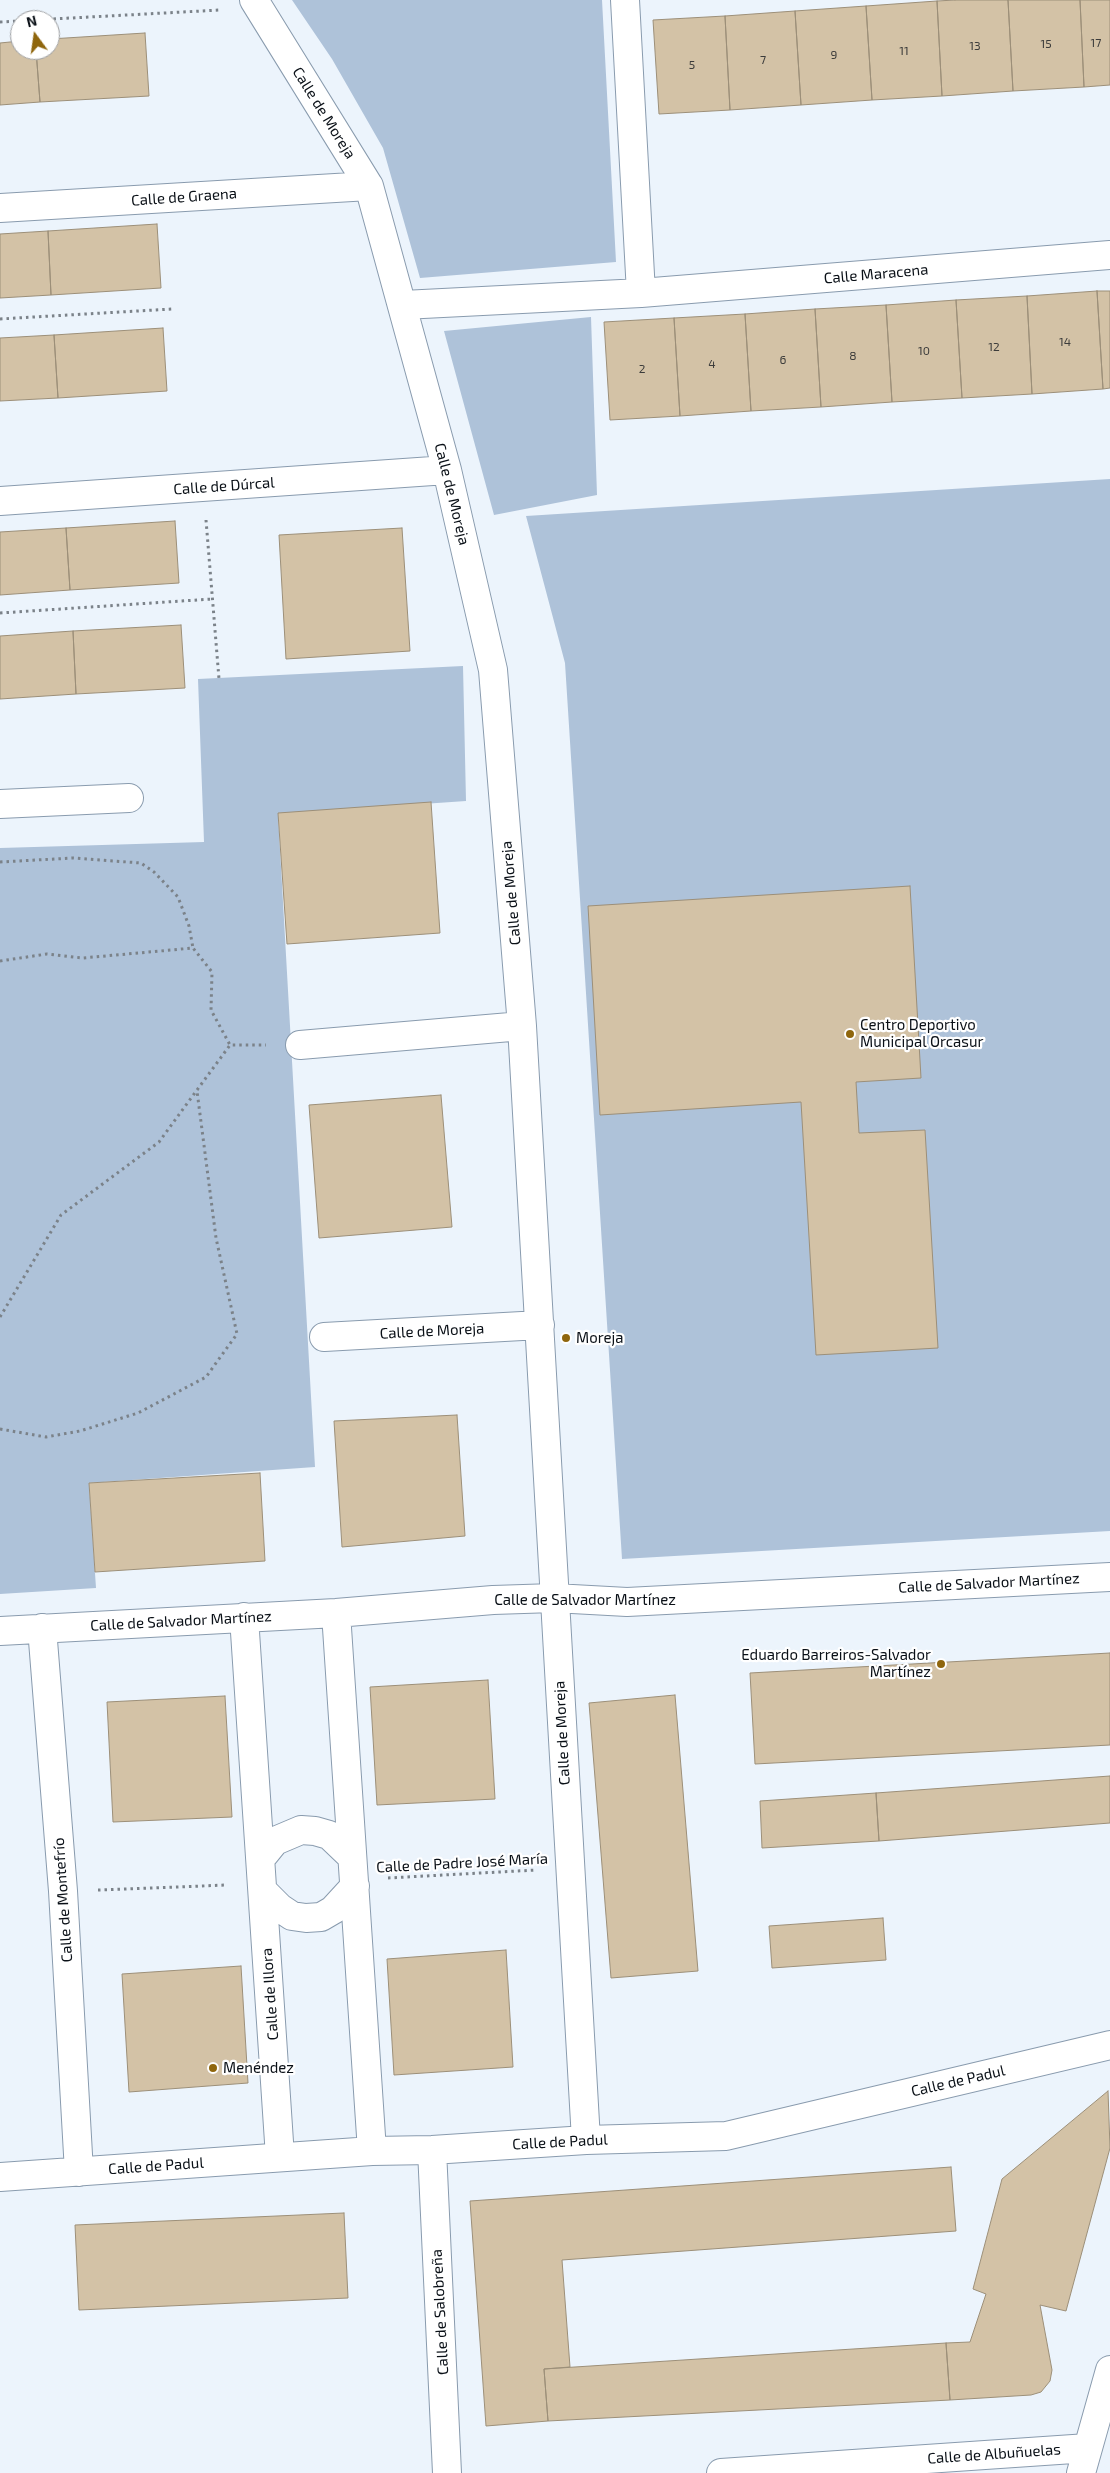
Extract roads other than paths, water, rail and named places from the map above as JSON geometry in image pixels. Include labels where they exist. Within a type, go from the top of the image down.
[{"type":"street","points":[[625,0],[642,293]]},
{"type":"street","name":"Calle de Moreja","points":[[257,4],[369,186],[447,470],[493,670],[522,1026],[586,2140]]},
{"type":"street","name":"Calle de Graena","points":[[0,208],[369,186]]},
{"type":"street","name":"Calle Maracena","points":[[403,305],[642,293],[1110,255]]},
{"type":"street","name":"Calle de Dúrcal","points":[[0,501],[447,470]]},
{"type":"street","points":[[0,804],[129,798]]},
{"type":"street","points":[[300,1045],[522,1026]]},
{"type":"street","name":"Calle de Moreja","points":[[324,1337],[540,1326]]},
{"type":"street","name":"Calle de Salvador Martínez","points":[[0,1631],[244,1617],[336,1614],[493,1600],[554,1598],[627,1602],[1110,1577]]},
{"type":"street","points":[[336,1614],[372,2151]]},
{"type":"street","name":"Calle de Illora","points":[[244,1617],[262,1857],[280,2157]]},
{"type":"street","name":"Calle de Montefrío","points":[[42,1628],[63,1891],[79,2172]]},
{"type":"street","points":[[262,1857],[275,1841],[301,1830],[315,1831],[329,1835],[354,1874]]},
{"type":"street","points":[[263,1887],[280,1908],[292,1916],[306,1918],[321,1917],[333,1910],[354,1874]]},
{"type":"street","name":"Calle de Padul","points":[[0,2177],[372,2151],[432,2150],[586,2140],[726,2136],[1110,2045]]},
{"type":"street","name":"Calle de Salobreña","points":[[432,2150],[447,2473]]},
{"type":"street","points":[[1084,2460],[1110,2370]]},
{"type":"street","name":"Calle de Albuñuelas","points":[[721,2473],[1084,2460]]},
{"type":"place","name":"Centro Deportivo Municipal Orcasur","points":[[850,1034]]},
{"type":"place","name":"Moreja","points":[[566,1338]]},
{"type":"place","name":"Eduardo Barreiros-Salvador Martínez","points":[[941,1664]]},
{"type":"place","name":"Menéndez","points":[[213,2068]]}]
